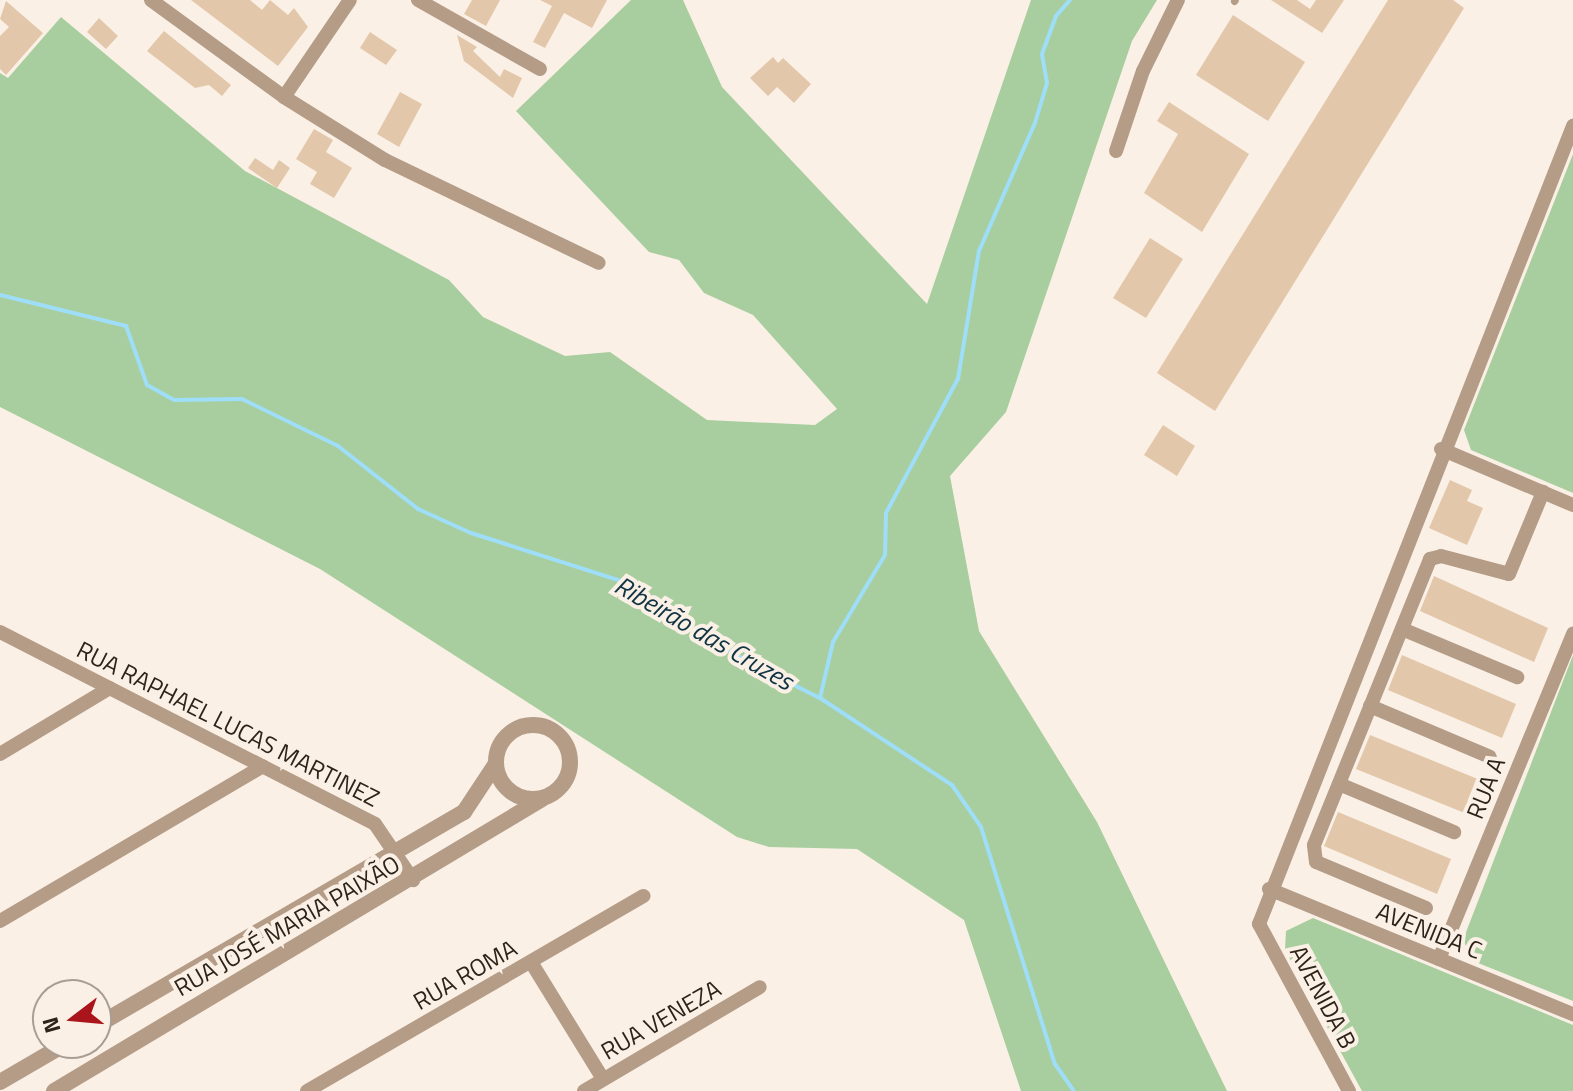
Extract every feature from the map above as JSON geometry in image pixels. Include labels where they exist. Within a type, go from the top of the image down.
[{"type":"street","points":[[151,0],[284,97],[424,180],[599,263]]},
{"type":"street","points":[[284,97],[350,0]]},
{"type":"street","points":[[418,0],[540,69]]},
{"type":"street","points":[[1116,151],[1143,71],[1178,0]]},
{"type":"street","points":[[1269,889],[1441,449],[1573,126]]},
{"type":"street","points":[[1441,449],[1573,505]]},
{"type":"street","points":[[1426,908],[1316,862],[1314,845],[1434,556],[1509,574],[1543,492]]},
{"type":"street","points":[[1402,629],[1517,677]]},
{"type":"street","name":"RUA RAPHAEL LUCAS MARTINEZ","points":[[0,632],[375,824],[413,880]]},
{"type":"street","name":"RUA A","points":[[1439,959],[1573,634]]},
{"type":"street","points":[[0,754],[110,688]]},
{"type":"street","points":[[1370,706],[1490,757]]},
{"type":"street","points":[[528,725],[555,732],[570,756],[564,783],[542,799],[511,793],[495,765],[497,751],[514,729],[528,725]]},
{"type":"street","name":"RUA JOSÉ MARIA PAIXÃO","points":[[112,1017],[464,812],[495,765]]},
{"type":"street","points":[[0,921],[263,766]]},
{"type":"street","points":[[1339,784],[1454,832]]},
{"type":"street","name":"RUA JOSÉ MARIA PAIXÃO","points":[[54,1091],[413,880],[542,799]]},
{"type":"street","name":"AVENIDA B","points":[[1269,889],[1259,924],[1349,1091]]},
{"type":"street","name":"AVENIDA C","points":[[1269,889],[1573,1014]]},
{"type":"street","name":"RUA ROMA","points":[[307,1091],[644,896]]},
{"type":"street","points":[[531,962],[603,1079]]},
{"type":"street","name":"RUA VENEZA","points":[[584,1091],[760,987]]},
{"type":"street","points":[[0,1082],[40,1059]]},
{"type":"green space","points":[[631,0],[683,0],[722,87],[927,304],[1031,0],[1157,0],[1132,41],[1006,412],[950,476],[979,631],[1097,822],[1227,1091],[1021,1091],[964,920],[857,849],[769,847],[737,837],[320,569],[0,407],[0,73],[8,78],[61,17],[245,171],[449,280],[483,317],[565,356],[610,352],[707,420],[815,425],[837,409],[753,315],[704,293],[679,260],[649,252],[516,111]]},
{"type":"green space","points":[[1573,154],[1573,493],[1471,450],[1464,430]]},
{"type":"green space","points":[[1573,655],[1573,1001],[1473,961],[1463,940]]},
{"type":"green space","points":[[1313,918],[1573,1025],[1573,1091],[1362,1091],[1285,950],[1286,931]]},
{"type":"building","points":[[191,0],[250,0],[262,10],[270,0],[288,15],[294,8],[308,27],[278,66]]},
{"type":"building","points":[[472,0],[500,0],[486,26],[464,14]]},
{"type":"building","points":[[540,0],[607,0],[592,28],[564,13],[545,48],[533,42],[552,6]]},
{"type":"building","points":[[1271,0],[1297,0],[1310,9],[1316,0],[1344,0],[1322,33]]},
{"type":"building","points":[[1388,0],[1453,0],[1464,8],[1215,411],[1157,373]]},
{"type":"building","points":[[6,1],[43,33],[6,75],[0,69],[0,36],[9,27],[0,19]]},
{"type":"building","points":[[1233,15],[1305,62],[1268,121],[1196,75]]},
{"type":"building","points":[[99,18],[118,36],[106,49],[87,32]]},
{"type":"building","points":[[164,31],[231,85],[222,96],[209,85],[195,88],[147,51]]},
{"type":"building","points":[[370,32],[397,50],[386,65],[360,48]]},
{"type":"building","points":[[457,35],[477,47],[473,51],[500,77],[504,69],[522,78],[513,98],[464,61]]},
{"type":"building","points":[[773,57],[778,63],[783,58],[811,84],[794,103],[777,87],[768,96],[750,78]]},
{"type":"building","points":[[400,92],[422,104],[399,147],[377,134]]},
{"type":"building","points":[[1169,102],[1249,154],[1202,232],[1144,193],[1178,134],[1157,121]]},
{"type":"building","points":[[314,129],[333,140],[326,152],[352,168],[334,198],[310,184],[317,172],[296,159]]},
{"type":"building","points":[[255,158],[273,170],[279,160],[290,168],[277,188],[248,168]]},
{"type":"building","points":[[1150,238],[1183,259],[1146,318],[1113,298]]},
{"type":"building","points":[[1163,425],[1195,446],[1177,476],[1144,455]]},
{"type":"building","points":[[1450,480],[1472,490],[1467,501],[1483,508],[1467,545],[1429,528]]},
{"type":"building","points":[[1434,576],[1548,628],[1534,662],[1420,611]]},
{"type":"building","points":[[1402,655],[1516,704],[1502,738],[1388,690]]},
{"type":"building","points":[[1370,735],[1485,782],[1472,816],[1356,769]]},
{"type":"building","points":[[1338,812],[1451,859],[1437,894],[1324,846]]},
{"type":"waterway","points":[[820,698],[833,642],[885,555],[886,513],[958,379],[979,251],[1035,123],[1047,83],[1042,54],[1056,16],[1070,0]]},
{"type":"waterway","name":"Ribeirão das Cruzes","points":[[0,295],[126,326],[147,385],[174,400],[242,399],[338,446],[418,509],[471,533],[618,580],[750,663],[820,698],[952,785],[981,827],[1055,1064],[1074,1091]]}]
